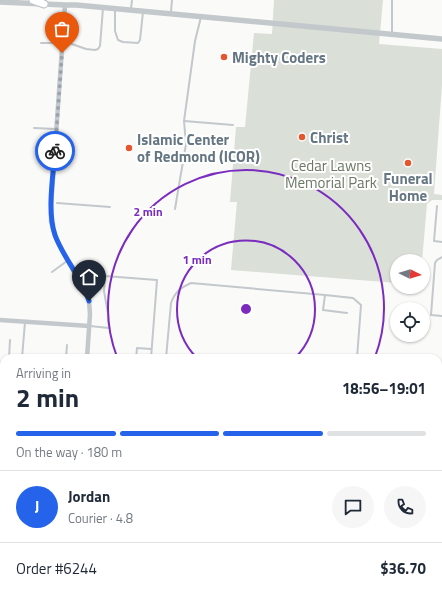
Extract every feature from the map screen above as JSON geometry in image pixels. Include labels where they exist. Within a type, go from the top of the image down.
[{"type":"main road","points":[[33,0],[44,2]]},
{"type":"street","points":[[0,2],[44,2],[65,5],[76,2],[130,10],[442,39]]},
{"type":"street","points":[[65,5],[51,222],[55,236],[89,301],[90,314],[87,354]]},
{"type":"street","points":[[0,320],[89,326]]},
{"type":"lane","points":[[130,10],[132,0]]},
{"type":"lane","points":[[171,13],[172,0]]},
{"type":"lane","points":[[392,0],[392,34]]},
{"type":"lane","points":[[40,42],[62,44],[69,43],[86,49],[98,49],[100,46],[103,7]]},
{"type":"lane","points":[[115,8],[115,31],[118,40],[122,42],[138,43],[140,40],[143,11]]},
{"type":"lane","points":[[175,209],[186,144],[184,121],[195,41],[201,16]]},
{"type":"lane","points":[[184,121],[233,125]]},
{"type":"lane","points":[[34,128],[56,129]]},
{"type":"lane","points":[[57,203],[110,207]]},
{"type":"lane","points":[[437,206],[434,241],[442,242]]},
{"type":"lane","points":[[442,257],[435,263],[431,315],[442,316]]},
{"type":"lane","points":[[52,272],[68,261]]},
{"type":"lane","points":[[89,326],[109,328],[104,291],[105,276],[157,280],[151,354]]},
{"type":"lane","points":[[166,354],[171,303],[179,290],[191,283],[353,298],[361,305],[357,354]]},
{"type":"lane","points":[[325,295],[323,310],[347,313]]},
{"type":"lane","points":[[22,354],[25,322]]},
{"type":"lane","points":[[9,354],[10,340]]},
{"type":"lane","points":[[67,354],[68,345]]},
{"type":"lane","points":[[136,354],[137,348],[151,349]]},
{"type":"green space","name":"Cedar Lawns Memorial Park","points":[[274,0],[383,0],[379,44],[442,49],[442,85],[434,194],[442,195],[442,200],[432,200],[427,204],[423,254],[390,254],[390,282],[231,270],[237,202],[230,202],[236,127],[245,127],[254,33],[272,34]]},
{"type":"way so far","points":[[55,151],[62,53]]},
{"type":"place","name":"Mighty Coders","points":[[224,57]]},
{"type":"place","name":"Christ","points":[[302,137]]},
{"type":"place","name":"Islamic Center of Redmond (ICOR)","points":[[129,148]]},
{"type":"place","name":"Funeral Home","points":[[408,163]]},
{"type":"route","points":[[55,151],[51,222],[55,236],[79,279],[89,301]]}]
